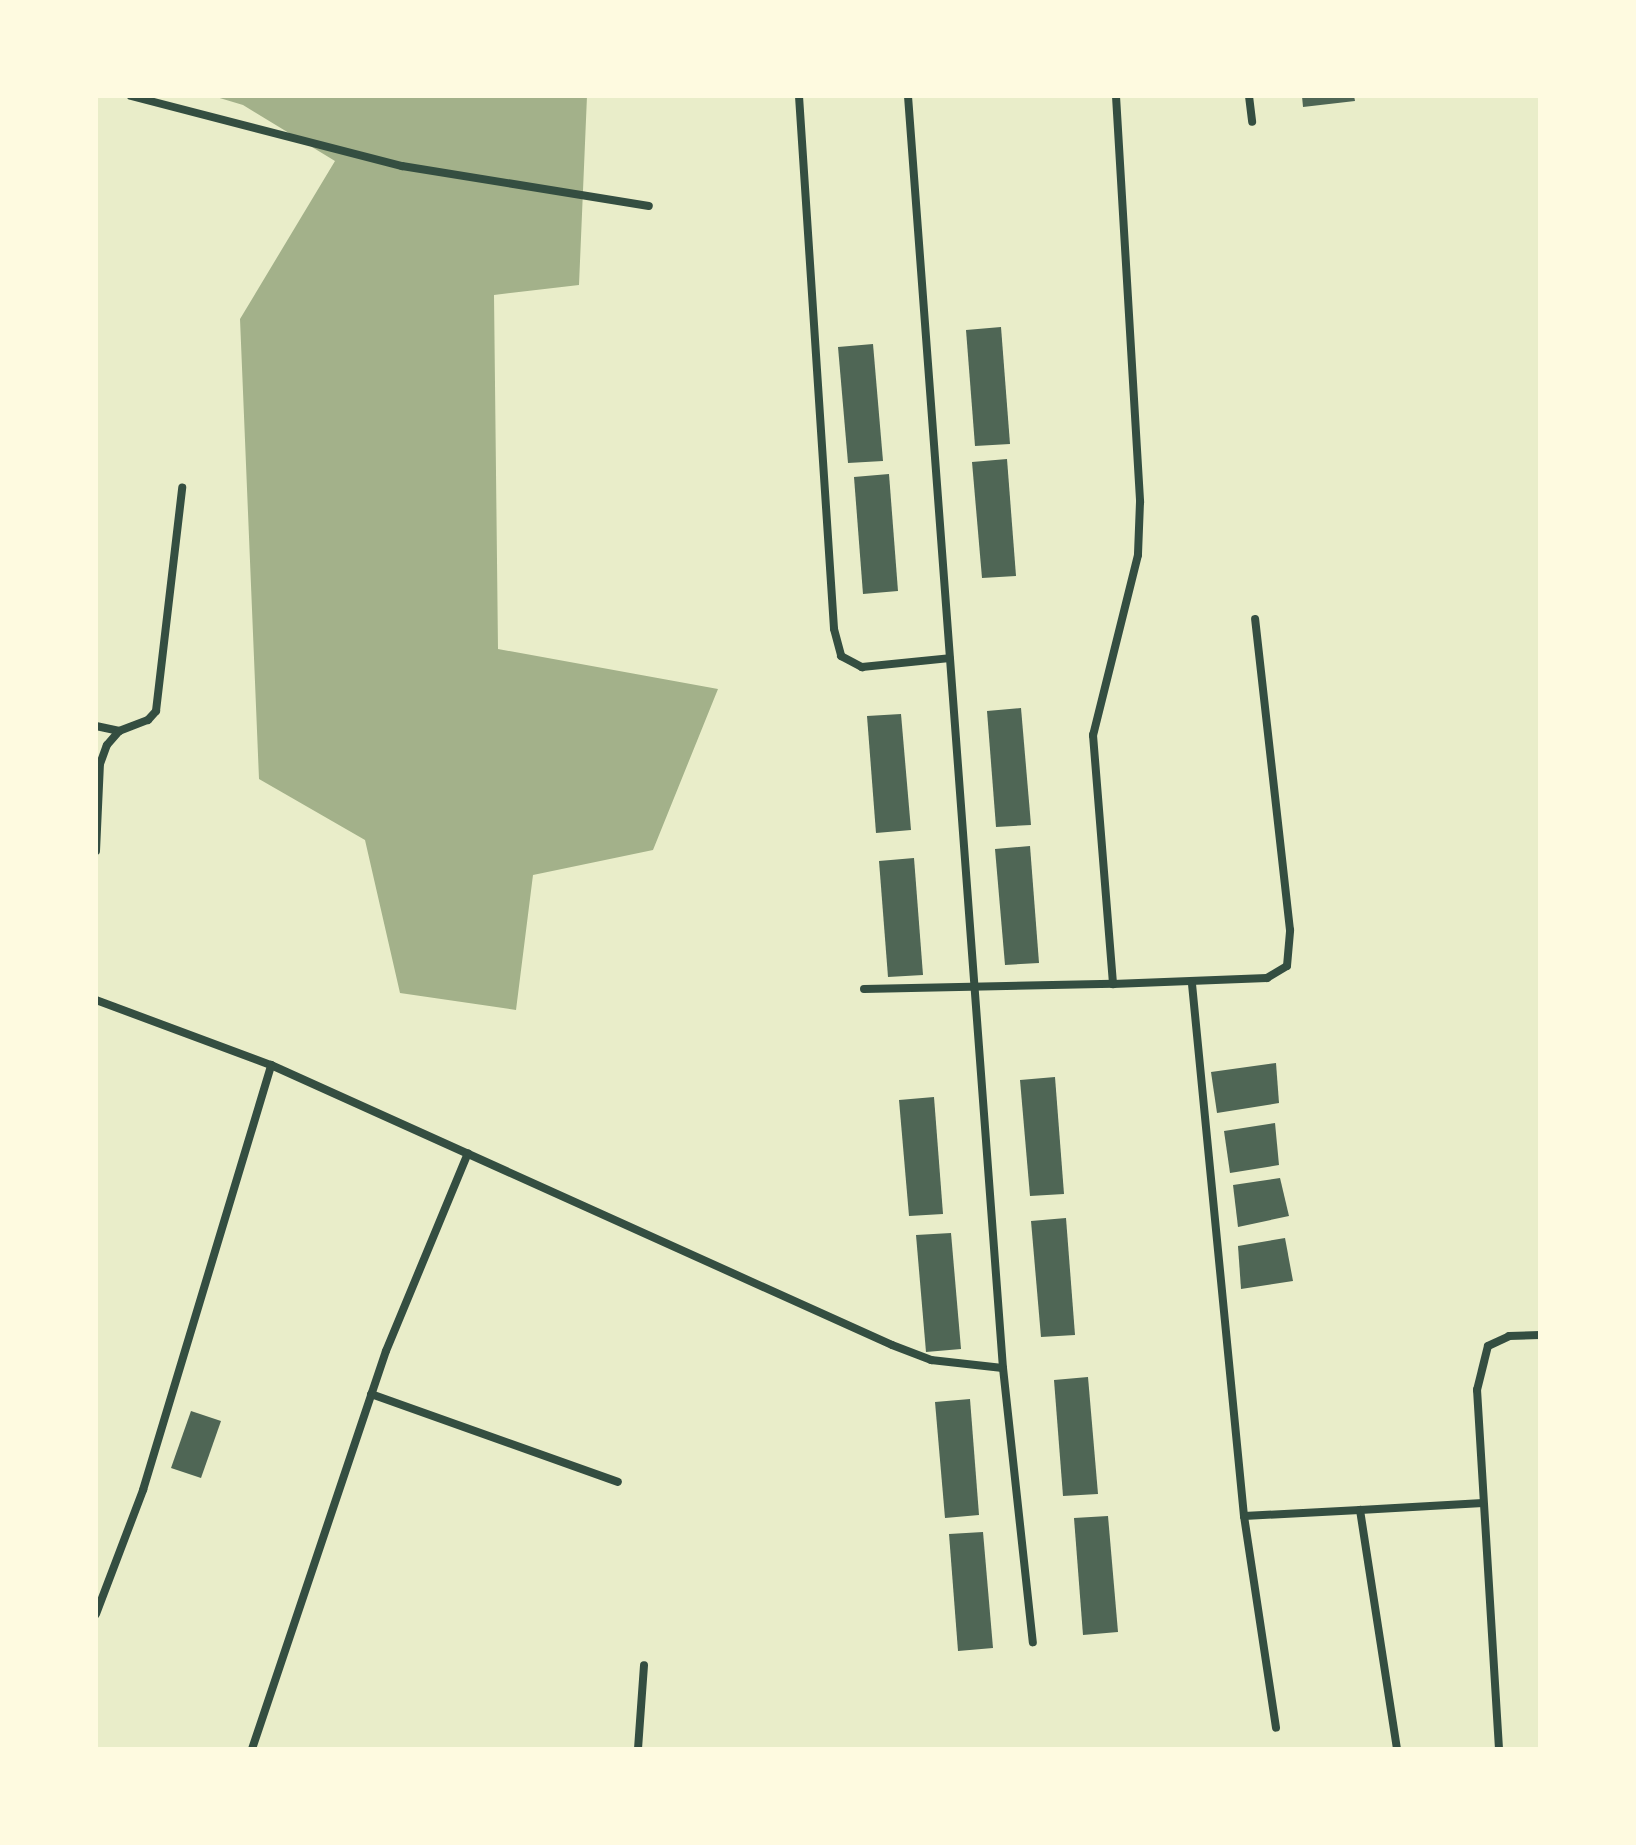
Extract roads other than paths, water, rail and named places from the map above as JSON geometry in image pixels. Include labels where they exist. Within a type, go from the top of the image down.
[{"type":"street","points":[[131,96],[402,166],[649,206]]},
{"type":"street","points":[[799,96],[841,656],[862,667],[950,658]]},
{"type":"street","points":[[908,96],[1003,1368],[1033,1642]]},
{"type":"street","points":[[1113,984],[1093,735],[1138,555],[1140,502],[1116,96]]},
{"type":"street","points":[[1249,96],[1252,122]]},
{"type":"street","points":[[96,726],[119,731],[148,720],[156,711],[182,488]]},
{"type":"street","points":[[864,989],[1192,984],[1267,978],[1287,966],[1291,951],[1255,619]]},
{"type":"street","points":[[96,851],[100,764],[119,731]]},
{"type":"street","points":[[1192,984],[1244,1516],[1276,1728]]},
{"type":"street","points":[[96,1000],[271,1065],[892,1345],[931,1360],[1003,1368]]},
{"type":"street","points":[[96,1614],[143,1490],[271,1065]]},
{"type":"street","points":[[252,1749],[371,1394],[468,1153]]},
{"type":"street","points":[[1499,1749],[1483,1503],[1480,1366],[1488,1346],[1509,1336],[1540,1335]]},
{"type":"street","points":[[371,1394],[618,1482]]},
{"type":"street","points":[[1244,1516],[1483,1503]]},
{"type":"street","points":[[1360,1510],[1397,1749]]},
{"type":"street","points":[[638,1749],[644,1665]]}]
